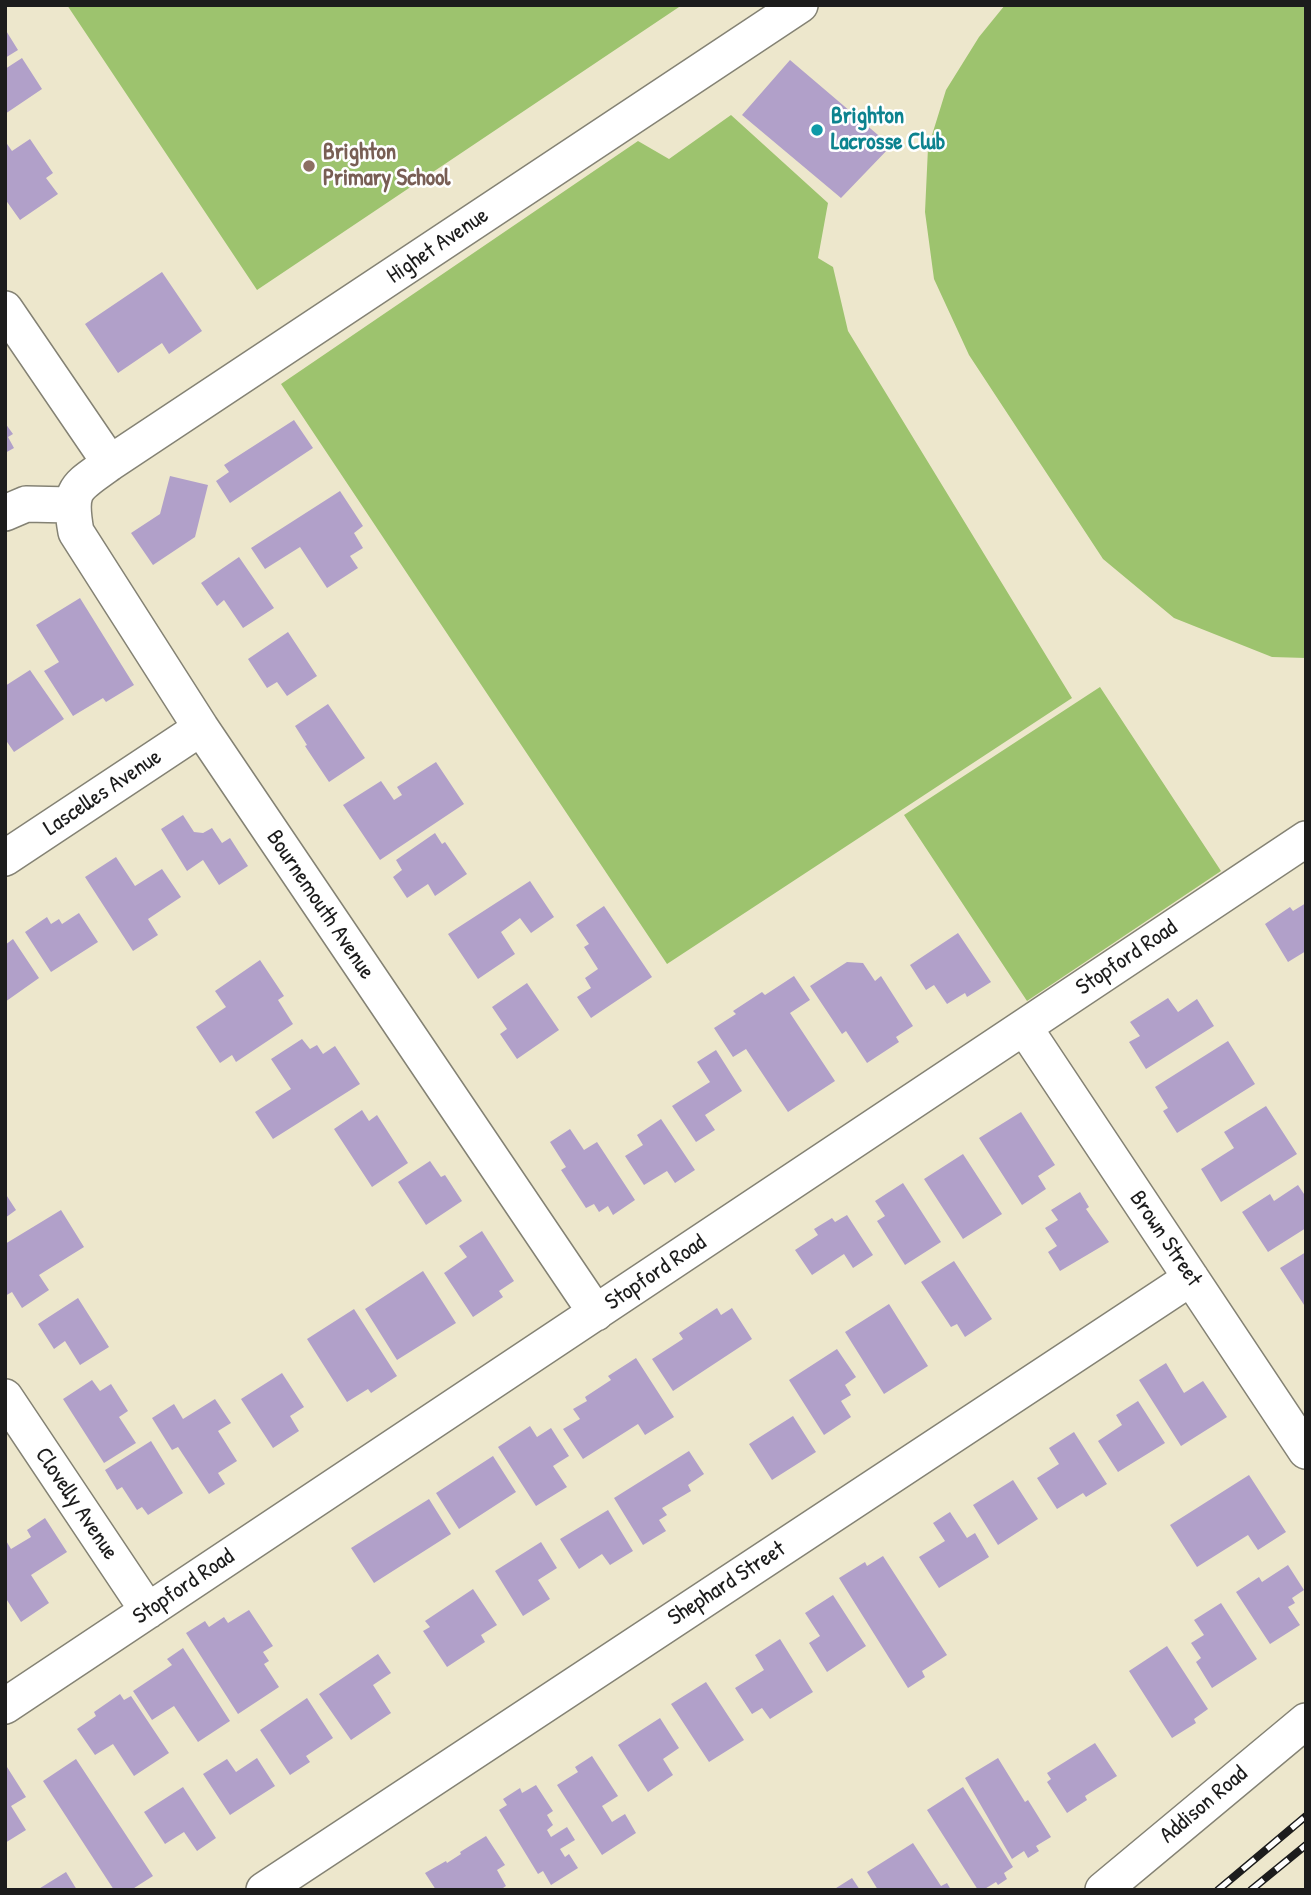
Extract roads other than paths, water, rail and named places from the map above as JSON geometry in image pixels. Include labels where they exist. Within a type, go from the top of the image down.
[{"type":"street","name":"Highet Avenue","points":[[74,496],[110,463],[800,5]]},
{"type":"street","points":[[5,309],[110,463]]},
{"type":"street","points":[[5,513],[26,504],[74,496]]},
{"type":"street","name":"Bournemouth Avenue","points":[[74,496],[76,532],[201,728],[596,1313]]},
{"type":"street","name":"Lascelles Avenue","points":[[5,858],[201,728]]},
{"type":"street","name":"Stopford Road","points":[[5,1706],[1306,839]]},
{"type":"street","name":"Brown Street","points":[[1024,1027],[1306,1451]]},
{"type":"street","name":"Shephard Street","points":[[264,1890],[1191,1278]]},
{"type":"street","name":"Clovelly Avenue","points":[[5,1397],[148,1611]]},
{"type":"street","name":"Addison Road","points":[[1103,1890],[1306,1721]]},
{"type":"railway","points":[[1218,1890],[1306,1816]]},
{"type":"railway","points":[[1251,1890],[1306,1845]]},
{"type":"place","name":"Brighton Lacrosse Club","points":[[817,130]]},
{"type":"place","name":"Brighton Primary School","points":[[309,166]]}]
